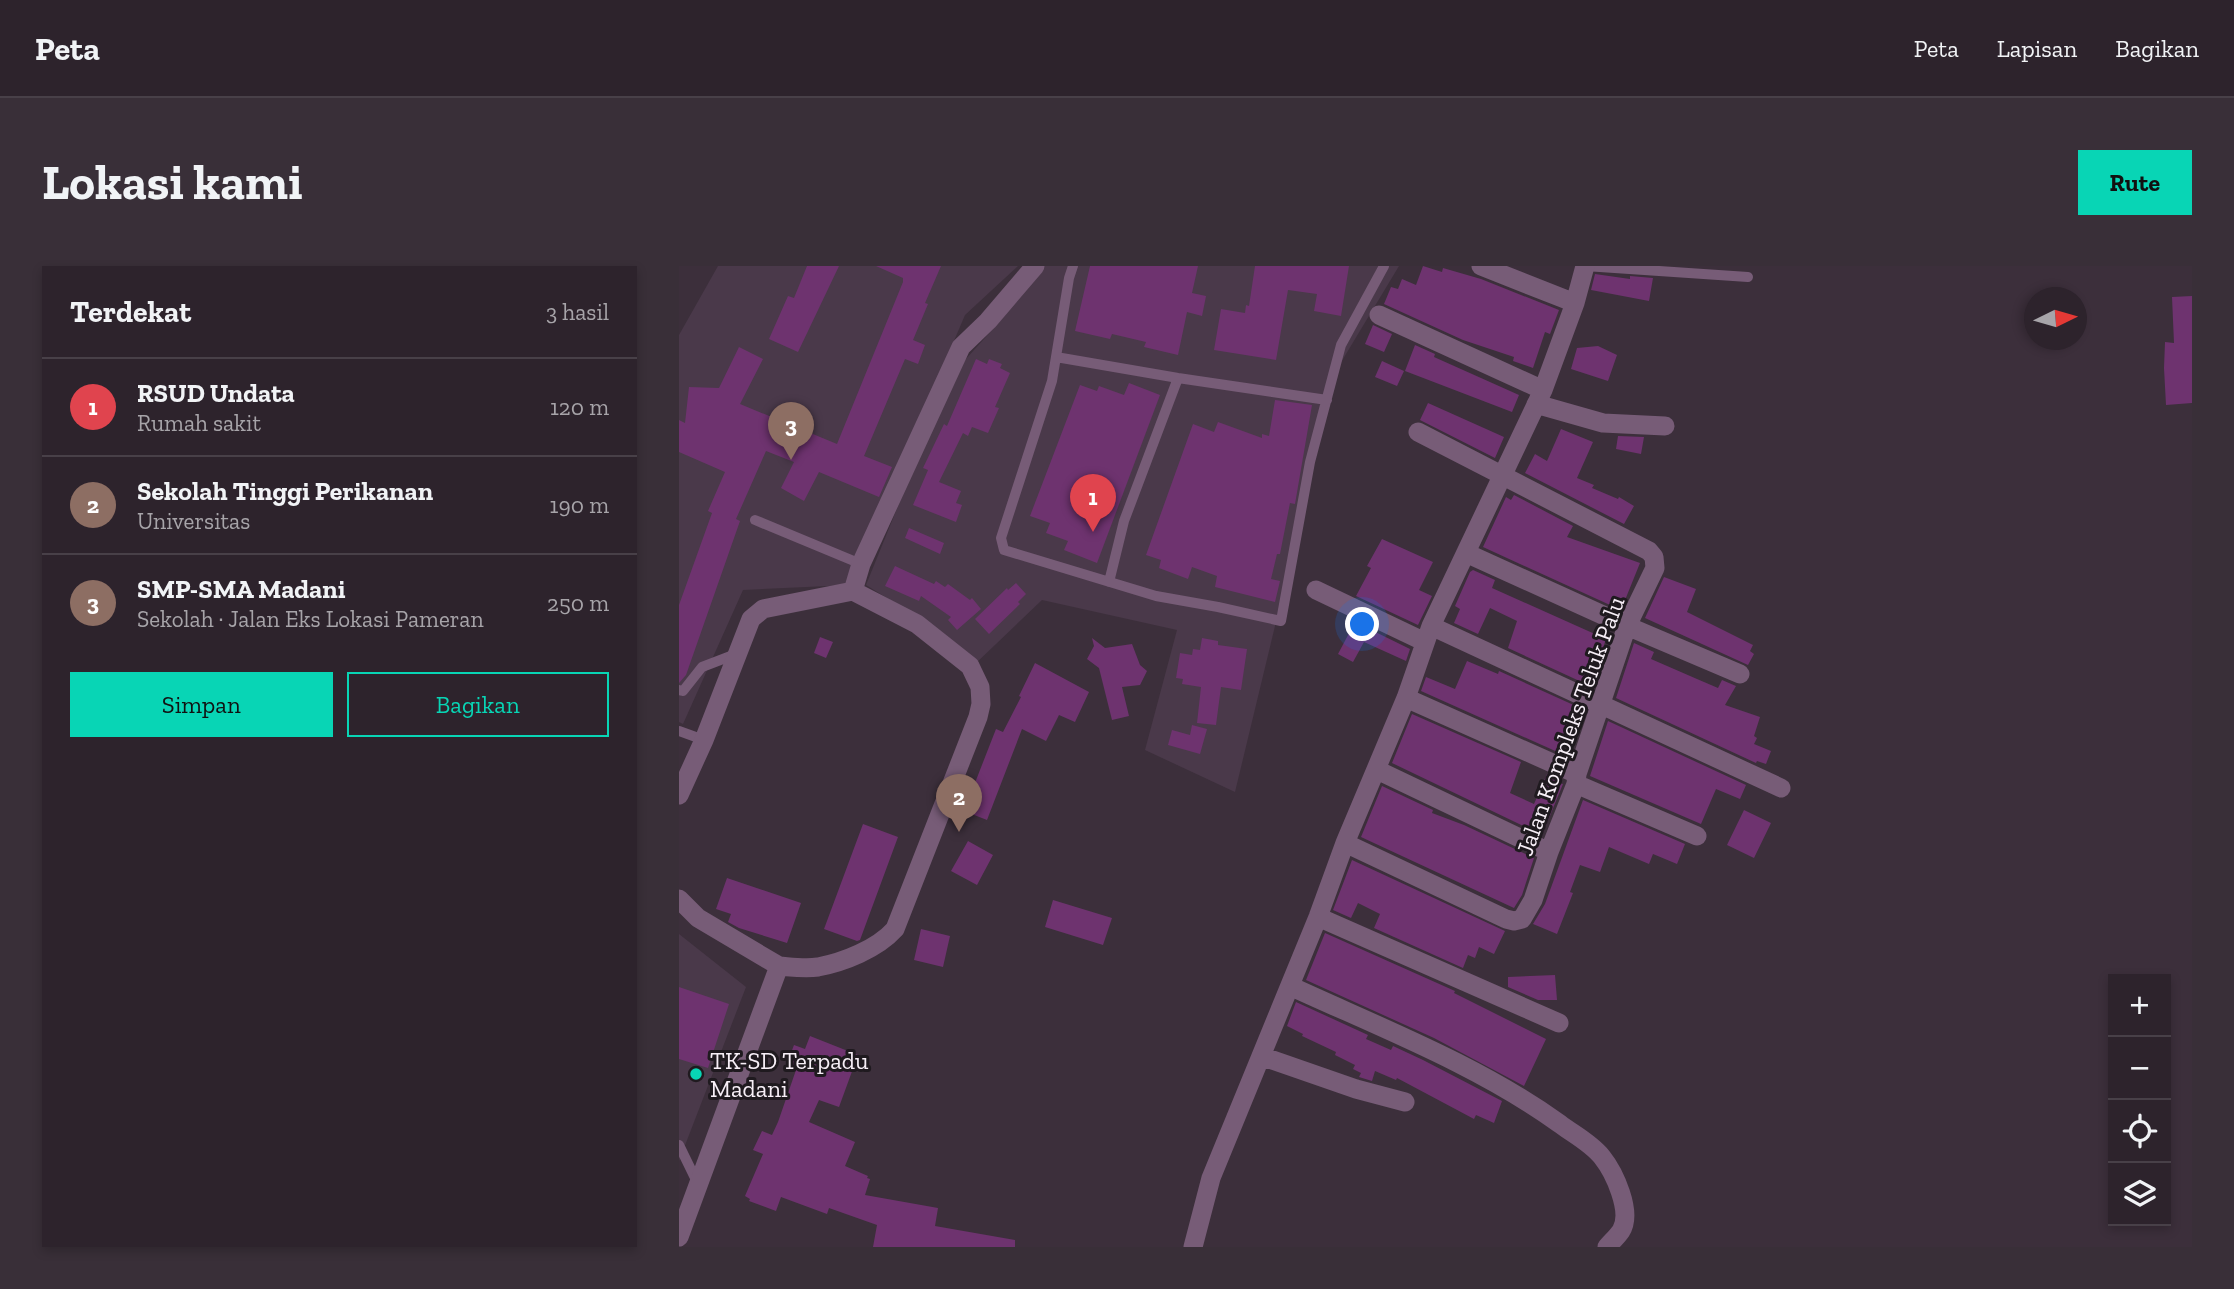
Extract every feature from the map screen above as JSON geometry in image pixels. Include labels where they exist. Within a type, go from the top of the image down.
[{"type":"street","points":[[853,591],[861,564],[961,347],[988,321],[1035,266]]},
{"type":"street","points":[[1481,266],[1575,303]]},
{"type":"street","points":[[1193,1247],[1211,1178],[1406,698],[1428,634],[1540,397],[1575,303],[1585,266]]},
{"type":"street","points":[[1379,315],[1540,397],[1603,423],[1665,426]]},
{"type":"street","points":[[1418,432],[1503,476]]},
{"type":"street","name":"Jalan Kompleks Teluk Palu","points":[[1345,843],[1487,911],[1514,921],[1522,919],[1533,900],[1627,626],[1655,568],[1653,554],[1503,476]]},
{"type":"street","points":[[1466,553],[1740,674]]},
{"type":"street","points":[[1316,590],[1600,704],[1781,788]]},
{"type":"street","points":[[679,794],[704,740],[751,619],[763,609],[853,591],[917,624],[970,666],[980,687],[981,704],[978,717],[895,929],[878,944],[817,967],[779,966],[706,924],[679,899]]},
{"type":"street","points":[[1406,698],[1697,836]]},
{"type":"street","points":[[1377,770],[1549,852]]},
{"type":"street","points":[[1318,918],[1559,1023]]},
{"type":"street","points":[[679,1237],[779,966]]},
{"type":"street","points":[[1290,986],[1453,1061],[1528,1101],[1602,1157],[1621,1193],[1624,1212],[1622,1230],[1607,1247]]},
{"type":"street","points":[[1261,1056],[1405,1102]]},
{"type":"lane","points":[[1073,266],[1052,381],[1002,538],[1004,550],[1156,596],[1281,621],[1310,462],[1341,345],[1384,266]]},
{"type":"lane","points":[[1585,266],[1748,277]]},
{"type":"lane","points":[[1056,357],[1178,379],[1327,400]]},
{"type":"lane","points":[[1109,582],[1125,521],[1178,379]]},
{"type":"lane","points":[[755,520],[861,564]]},
{"type":"lane","points":[[679,690],[683,691],[702,667],[737,653]]},
{"type":"lane","points":[[679,731],[704,740]]},
{"type":"lane","points":[[679,1145],[699,1187]]},
{"type":"shaded area","points":[[718,266],[1018,266],[965,315],[850,585],[743,590],[683,724],[679,722],[679,335]]},
{"type":"shaded area","points":[[1041,266],[1399,266],[1337,369],[1235,792],[1145,750],[1177,630],[1042,600],[974,665],[943,633],[866,585],[909,479],[965,360],[1002,319]]},
{"type":"shaded area","name":"TK-SD Terpadu Madani","points":[[679,934],[746,987],[679,1161]]},
{"type":"building","points":[[807,266],[839,266],[798,352],[769,339],[788,296],[794,298]]},
{"type":"building","points":[[876,266],[941,266],[913,340],[925,345],[918,364],[905,359],[864,456],[892,467],[879,497],[819,472],[804,501],[781,488],[794,462],[766,451],[736,519],[740,521],[686,675],[679,683],[679,605],[712,513],[708,511],[725,472],[679,452],[679,420],[685,423],[689,387],[719,388],[739,347],[763,359],[740,404],[837,444],[903,282],[903,278]]},
{"type":"building","points":[[1090,266],[1198,266],[1192,293],[1206,296],[1202,316],[1187,312],[1178,355],[1144,347],[1146,342],[1112,334],[1110,339],[1075,331]]},
{"type":"building","points":[[1255,266],[1349,266],[1341,316],[1314,311],[1317,294],[1288,290],[1276,360],[1214,350],[1221,309],[1245,313],[1246,305],[1249,306]]},
{"type":"building","points":[[1423,266],[1442,272],[1443,268],[1481,279],[1559,310],[1550,334],[1545,332],[1533,368],[1513,361],[1514,357],[1463,340],[1384,304],[1391,287],[1398,289],[1402,279],[1416,285]]},
{"type":"building","points":[[1595,274],[1630,279],[1630,276],[1653,278],[1649,301],[1591,290]]},
{"type":"building","points":[[2192,296],[2192,403],[2166,405],[2165,342],[2174,343],[2172,297]]},
{"type":"building","points":[[1373,325],[1392,334],[1384,352],[1365,344]]},
{"type":"building","points":[[1415,345],[1435,354],[1434,357],[1519,395],[1512,412],[1405,371]]},
{"type":"building","points":[[1598,346],[1617,355],[1608,381],[1571,369],[1577,348]]},
{"type":"building","points":[[976,359],[987,364],[989,359],[1002,364],[1000,368],[1010,373],[995,407],[999,408],[988,433],[972,427],[968,436],[963,433],[939,482],[961,491],[956,503],[962,505],[956,522],[913,505],[928,470],[923,468],[944,424],[947,426]]},
{"type":"building","points":[[1382,361],[1404,371],[1397,386],[1375,377]]},
{"type":"building","points":[[1129,383],[1160,395],[1097,563],[1064,550],[1068,541],[1046,533],[1050,523],[1030,516],[1080,385],[1097,391],[1099,386],[1124,395]]},
{"type":"building","points":[[1275,400],[1312,405],[1295,504],[1290,503],[1280,554],[1277,554],[1271,579],[1280,581],[1275,602],[1215,587],[1217,576],[1192,567],[1188,579],[1159,568],[1161,560],[1146,555],[1193,424],[1214,432],[1218,422],[1262,438],[1262,434],[1269,436]]},
{"type":"building","points":[[1428,403],[1504,437],[1495,458],[1420,420]]},
{"type":"building","points":[[1561,429],[1593,442],[1577,478],[1594,485],[1592,488],[1618,499],[1619,497],[1634,506],[1624,524],[1525,473],[1535,454],[1547,461]]},
{"type":"building","points":[[1618,436],[1644,437],[1641,454],[1616,449]]},
{"type":"building","points":[[1514,495],[1573,526],[1567,537],[1640,563],[1621,610],[1483,547],[1506,497],[1511,500]]},
{"type":"building","points":[[909,528],[944,543],[940,554],[905,538]]},
{"type":"building","points":[[1382,539],[1433,562],[1419,590],[1432,596],[1418,625],[1356,596],[1371,568],[1367,566]]},
{"type":"building","points":[[895,566],[934,584],[936,581],[945,587],[948,584],[970,600],[972,598],[981,609],[957,630],[948,620],[951,617],[921,596],[919,601],[885,586]]},
{"type":"building","points":[[1473,570],[1495,580],[1492,588],[1606,639],[1598,673],[1591,670],[1586,684],[1508,648],[1517,621],[1490,608],[1478,634],[1454,623],[1460,609],[1455,606]]},
{"type":"building","points":[[1664,577],[1696,589],[1687,612],[1753,645],[1750,651],[1754,654],[1748,665],[1645,618]]},
{"type":"building","points":[[1016,583],[1026,594],[1018,602],[1020,604],[989,634],[975,619],[1007,588],[1008,590]]},
{"type":"building","points":[[1355,622],[1410,649],[1406,661],[1364,642],[1353,662],[1338,654]]},
{"type":"building","points":[[820,637],[833,642],[826,658],[814,653]]},
{"type":"building","points":[[1092,638],[1105,648],[1132,644],[1140,665],[1147,671],[1140,685],[1122,687],[1129,716],[1112,720],[1099,668],[1087,659],[1094,646]]},
{"type":"building","points":[[1202,638],[1218,641],[1218,645],[1247,649],[1241,690],[1221,687],[1216,725],[1197,723],[1201,687],[1182,684],[1183,679],[1176,678],[1180,653],[1192,655],[1193,649],[1200,650]]},
{"type":"building","points":[[1634,643],[1654,652],[1651,659],[1718,688],[1722,680],[1736,686],[1725,705],[1760,717],[1754,744],[1771,751],[1766,764],[1756,763],[1616,698]]},
{"type":"building","points":[[1467,661],[1498,674],[1499,671],[1578,707],[1562,754],[1421,691],[1426,677],[1455,689]]},
{"type":"building","points":[[1035,663],[1089,692],[1075,722],[1059,715],[1046,741],[1022,729],[987,820],[964,811],[996,729],[1003,732]]},
{"type":"building","points":[[1412,714],[1521,762],[1510,793],[1534,804],[1547,774],[1561,780],[1560,783],[1563,784],[1542,835],[1392,763]]},
{"type":"building","points":[[1608,721],[1746,785],[1740,799],[1716,789],[1701,824],[1590,776]]},
{"type":"building","points":[[1192,725],[1207,729],[1200,754],[1168,745],[1172,730],[1190,735]]},
{"type":"building","points":[[1382,786],[1433,810],[1432,813],[1534,858],[1522,895],[1514,908],[1361,837]]},
{"type":"building","points":[[1583,800],[1685,844],[1677,864],[1653,854],[1649,864],[1609,847],[1600,872],[1580,865],[1570,892],[1573,893],[1557,934],[1533,924],[1545,904]]},
{"type":"building","points":[[1744,810],[1771,823],[1754,858],[1727,845]]},
{"type":"building","points":[[863,824],[898,837],[860,940],[857,941],[824,929]]},
{"type":"building","points":[[968,841],[993,855],[977,885],[951,871]]},
{"type":"building","points":[[1352,860],[1505,931],[1494,954],[1479,947],[1475,958],[1468,955],[1463,968],[1374,928],[1380,914],[1358,903],[1351,918],[1333,910]]},
{"type":"building","points":[[727,878],[801,903],[787,943],[739,928],[728,922],[731,914],[716,909]]},
{"type":"building","points":[[1053,900],[1112,918],[1103,945],[1045,927]]},
{"type":"building","points":[[921,929],[950,936],[943,967],[914,960]]},
{"type":"building","points":[[1325,933],[1455,991],[1454,993],[1546,1039],[1524,1086],[1434,1038],[1306,980]]},
{"type":"building","points":[[1555,975],[1557,1000],[1538,1000],[1508,987],[1508,977]]},
{"type":"building","points":[[679,987],[729,1004],[708,1068],[679,1059]]},
{"type":"building","points":[[1296,1002],[1368,1035],[1366,1039],[1391,1050],[1393,1046],[1502,1101],[1494,1123],[1476,1115],[1474,1119],[1397,1078],[1396,1080],[1375,1071],[1372,1081],[1359,1077],[1361,1073],[1353,1069],[1355,1065],[1287,1026]]},
{"type":"building","points":[[810,1036],[858,1055],[839,1107],[819,1100],[809,1122],[855,1142],[845,1166],[868,1176],[870,1179],[865,1195],[938,1208],[935,1226],[1015,1240],[1015,1247],[873,1247],[877,1225],[829,1208],[827,1214],[781,1197],[776,1211],[749,1201],[745,1196],[763,1154],[753,1150],[762,1131],[772,1135],[778,1122],[796,1070],[786,1066],[794,1045],[805,1049]]},
{"type":"place","name":"SMP-SMA Madani","points":[[791,460]]},
{"type":"place","name":"RSUD Undata","points":[[1093,532]]},
{"type":"place","name":"Sekolah Tinggi Perikanan","points":[[959,832]]},
{"type":"place","name":"TK-SD Terpadu Madani","points":[[696,1074]]}]
